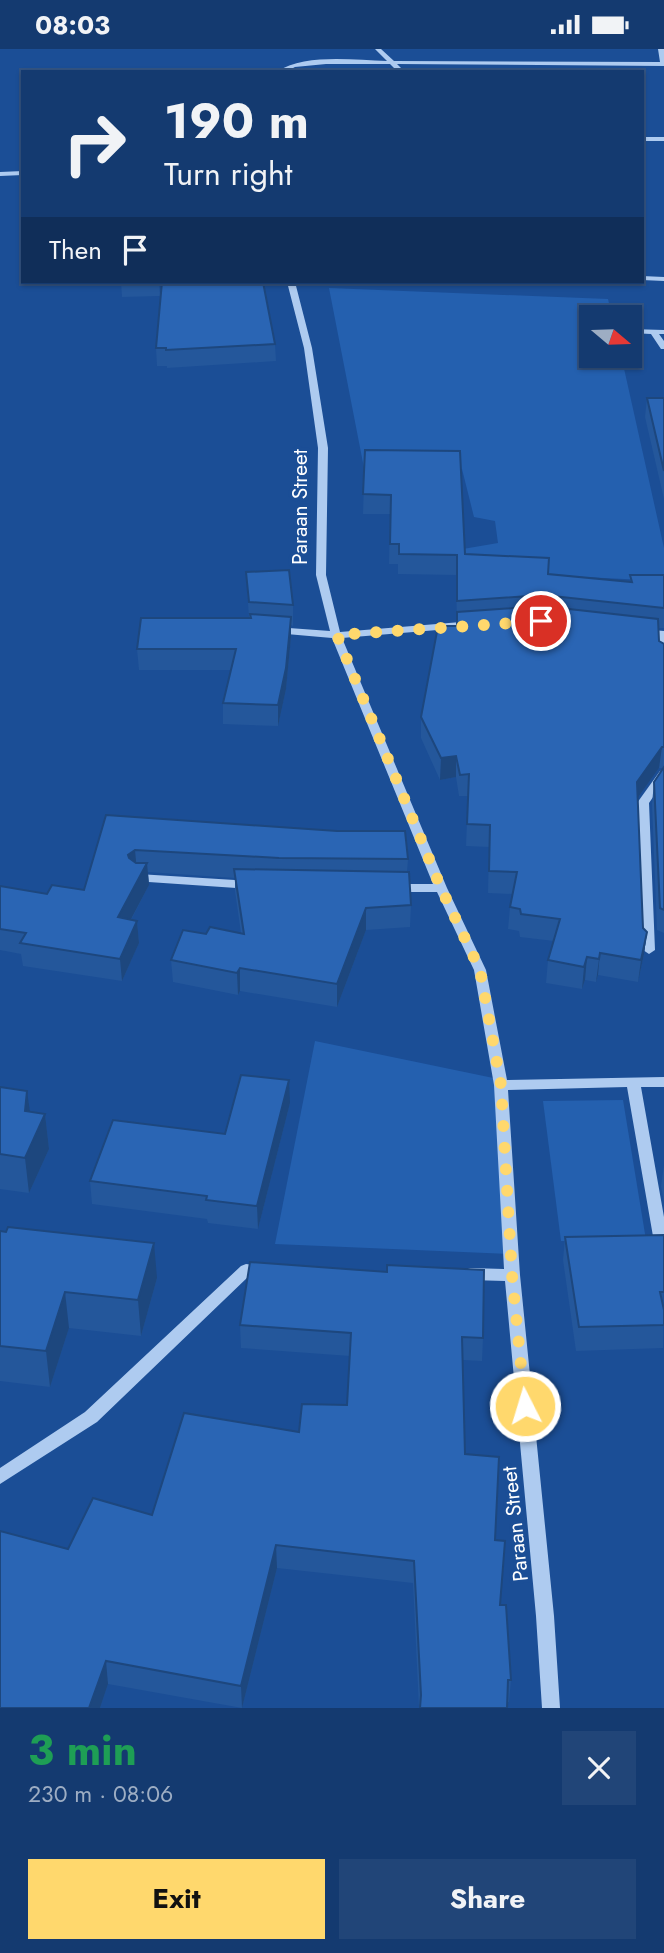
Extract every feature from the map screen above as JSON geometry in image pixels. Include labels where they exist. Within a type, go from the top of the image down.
[{"type":"street","points":[[378,49],[400,70]]},
{"type":"street","points":[[281,70],[310,63],[664,64],[663,51]]},
{"type":"street","points":[[644,139],[664,139]]},
{"type":"street","points":[[0,174],[21,173]]},
{"type":"street","points":[[644,278],[664,279]]},
{"type":"street","name":"Paraan Street","points":[[292,284],[308,348],[323,448],[321,575],[337,635],[441,888],[480,970],[501,1085],[512,1275],[545,1616],[551,1708]]},
{"type":"street","points":[[642,331],[664,332]]},
{"type":"street","points":[[653,332],[664,347]]},
{"type":"street","points":[[337,635],[490,623]]},
{"type":"street","points":[[624,630],[663,634],[664,661]]},
{"type":"street","points":[[649,950],[643,803],[664,773]]},
{"type":"street","points":[[138,879],[266,886]]},
{"type":"street","points":[[387,888],[441,888]]},
{"type":"street","points":[[633,1082],[661,1242]]},
{"type":"street","points":[[501,1085],[664,1082]]},
{"type":"street","points":[[0,1477],[90,1417],[246,1271],[274,1271]]},
{"type":"street","points":[[456,1274],[512,1275]]},
{"type":"lane","points":[[267,629],[337,635]]},
{"type":"shaded area","points":[[329,288],[608,299],[609,305],[579,305],[579,368],[624,368],[664,548],[664,581],[460,571],[457,550],[498,543],[495,521],[474,517],[462,469],[364,468]]},
{"type":"shaded area","points":[[315,1041],[503,1080],[511,1254],[275,1244]]},
{"type":"shaded area","points":[[623,1100],[646,1240],[561,1241],[543,1101]]},
{"type":"building","points":[[162,284],[263,284],[275,344],[166,350],[156,348]]},
{"type":"building","points":[[647,398],[664,398],[664,471]]},
{"type":"building","points":[[365,450],[460,451],[465,554],[549,558],[548,574],[632,582],[630,575],[664,575],[664,608],[543,595],[457,601],[457,555],[399,554],[399,544],[390,544],[391,495],[363,494]]},
{"type":"building","points":[[289,570],[293,605],[249,602],[246,572]]},
{"type":"building","points":[[542,606],[658,619],[659,641],[664,644],[664,747],[637,782],[643,928],[647,932],[641,960],[600,953],[599,959],[587,957],[584,967],[548,960],[560,919],[521,914],[520,909],[510,907],[517,872],[489,871],[490,825],[467,824],[469,774],[460,775],[456,756],[441,758],[421,717],[438,626],[457,626],[457,612]]},
{"type":"building","points":[[250,614],[291,617],[286,668],[278,705],[223,703],[236,649],[137,649],[141,618],[251,618]]},
{"type":"building","points":[[664,767],[664,910],[660,908],[654,782]]},
{"type":"building","points":[[106,815],[337,831],[405,831],[408,859],[279,858],[135,850],[128,855],[129,858],[136,863],[147,863],[118,917],[137,921],[120,959],[20,943],[26,933],[0,929],[0,886],[47,894],[52,885],[84,890]]},
{"type":"building","points":[[234,869],[409,872],[411,905],[366,908],[337,984],[240,968],[237,973],[171,960],[183,930],[206,934],[210,927],[244,934]]},
{"type":"building","points":[[241,1075],[289,1080],[257,1206],[206,1200],[207,1196],[90,1181],[113,1120],[225,1134]]},
{"type":"building","points":[[0,1087],[27,1091],[25,1111],[45,1114],[25,1158],[0,1154]]},
{"type":"building","points":[[8,1227],[154,1243],[138,1300],[65,1292],[46,1351],[0,1346],[0,1231],[6,1232]]},
{"type":"building","points":[[664,1235],[664,1292],[660,1292],[664,1325],[579,1327],[565,1237]]},
{"type":"building","points":[[250,1262],[387,1272],[387,1265],[484,1270],[483,1338],[462,1337],[465,1454],[499,1457],[495,1540],[505,1541],[500,1605],[506,1605],[511,1680],[508,1680],[507,1708],[420,1708],[414,1561],[276,1545],[241,1686],[106,1661],[89,1708],[0,1708],[0,1531],[68,1549],[93,1498],[152,1515],[184,1413],[299,1432],[302,1404],[347,1405],[351,1333],[240,1325]]},
{"type":"route","points":[[525,1406],[512,1275],[501,1085],[480,970],[441,888],[337,635],[406,628],[541,621]]}]
